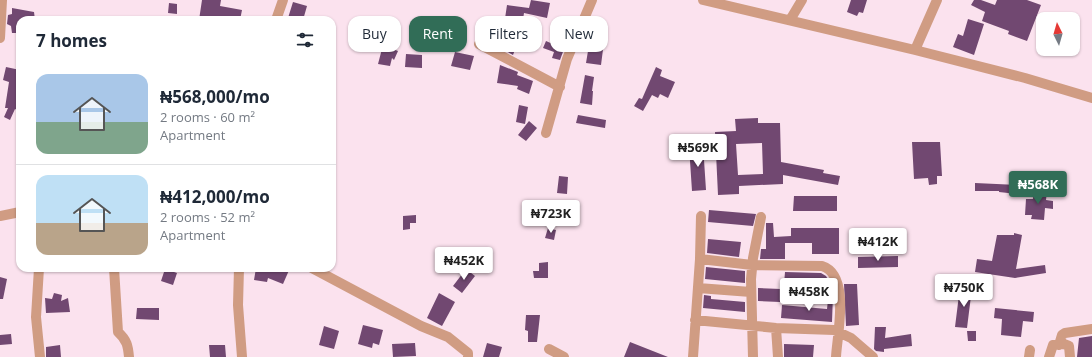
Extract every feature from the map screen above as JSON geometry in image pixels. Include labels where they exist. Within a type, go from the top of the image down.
[{"type":"street","points":[[0,38],[2,0]]},
{"type":"street","points":[[277,16],[283,0]]},
{"type":"street","points":[[546,133],[568,60],[592,0]]},
{"type":"street","points":[[703,0],[719,2],[915,50],[1025,78],[1092,98]]},
{"type":"street","points":[[790,20],[802,0]]},
{"type":"street","points":[[915,50],[937,0]]},
{"type":"street","points":[[494,52],[560,87]]},
{"type":"street","points":[[0,216],[16,213]]},
{"type":"street","points":[[693,357],[700,260],[701,216]]},
{"type":"street","points":[[753,357],[751,292],[752,265],[761,217]]},
{"type":"street","points":[[700,260],[752,265],[822,266],[828,268],[832,272],[837,286],[840,302],[841,316],[836,357]]},
{"type":"street","points":[[39,272],[36,317],[40,357]]},
{"type":"street","points":[[114,272],[118,332],[125,338],[128,345],[129,357]]},
{"type":"street","points":[[239,272],[238,306],[242,357]]},
{"type":"street","points":[[320,272],[422,326],[448,337],[468,353],[468,357]]},
{"type":"street","points":[[698,288],[751,292]]},
{"type":"street","points":[[695,320],[776,328],[838,331],[850,338],[862,352],[873,357]]},
{"type":"street","points":[[776,328],[778,357]]},
{"type":"street","points":[[1059,344],[1062,335],[1065,333],[1092,330]]},
{"type":"street","points":[[1049,357],[1051,347],[1059,344],[1069,346],[1070,357]]},
{"type":"street","points":[[549,349],[564,357]]},
{"type":"building","points":[[202,0],[221,0],[220,6],[242,10],[241,16],[200,16]]},
{"type":"building","points":[[531,0],[550,3],[547,18],[524,13],[524,16],[505,16],[507,5],[529,8]]},
{"type":"building","points":[[851,0],[867,0],[863,13],[859,12],[857,16],[847,12]]},
{"type":"building","points":[[974,0],[981,0],[995,5],[997,0],[1027,0],[1041,5],[1038,12],[1036,12],[1036,18],[1027,41],[1008,34],[1009,31],[982,21],[985,12],[971,5]]},
{"type":"building","points":[[293,2],[307,6],[304,16],[289,16]]},
{"type":"building","points":[[169,3],[177,4],[177,14],[168,13]]},
{"type":"building","points":[[12,8],[34,12],[34,16],[16,16],[16,33],[12,33],[11,26],[7,24],[8,15],[12,14]]},
{"type":"building","points":[[968,19],[984,24],[974,55],[953,47],[958,34],[963,36]]},
{"type":"building","points":[[546,41],[550,43],[550,51],[543,48]]},
{"type":"building","points":[[381,52],[398,52],[394,60],[392,58],[390,66],[378,64]]},
{"type":"building","points":[[455,52],[474,56],[470,70],[451,66]]},
{"type":"building","points":[[554,52],[563,52],[560,60],[552,58]]},
{"type":"building","points":[[588,52],[603,52],[601,65],[586,63]]},
{"type":"building","points":[[406,54],[422,55],[422,68],[405,67]]},
{"type":"building","points":[[500,65],[518,72],[517,75],[533,81],[529,94],[517,89],[518,86],[497,83]]},
{"type":"building","points":[[6,67],[16,69],[16,110],[10,120],[4,117],[8,108],[5,108],[9,82],[3,80]]},
{"type":"building","points":[[656,67],[662,70],[660,76],[675,82],[668,98],[660,94],[658,98],[652,95],[643,111],[634,106],[639,98],[642,99]]},
{"type":"building","points":[[585,75],[594,77],[592,105],[580,103]]},
{"type":"building","points":[[519,105],[528,107],[525,124],[516,122]]},
{"type":"building","points":[[578,115],[606,120],[605,128],[576,123]]},
{"type":"building","points":[[758,118],[758,123],[780,123],[781,162],[824,170],[823,173],[840,176],[838,185],[783,175],[783,184],[739,186],[739,194],[718,195],[715,132],[736,131],[735,119]],"holes":[[[762,143],[763,174],[738,175],[736,144]]]},
{"type":"building","points":[[529,121],[537,128],[526,141],[518,135]]},
{"type":"building","points":[[912,142],[940,142],[942,176],[937,176],[937,184],[929,185],[928,178],[914,179]]},
{"type":"building","points":[[703,145],[706,190],[692,191],[689,146]]},
{"type":"building","points":[[559,176],[568,177],[567,194],[557,193]]},
{"type":"building","points":[[975,183],[1018,185],[1017,194],[999,191],[975,191]]},
{"type":"building","points":[[1034,190],[1047,191],[1046,200],[1053,201],[1053,209],[1045,208],[1044,220],[1031,219],[1032,215],[1025,215],[1026,199],[1033,199]]},
{"type":"building","points":[[794,196],[837,196],[837,211],[793,211]]},
{"type":"building","points":[[709,210],[756,214],[753,226],[708,222]]},
{"type":"building","points":[[416,215],[416,223],[410,223],[410,229],[403,230],[403,216]]},
{"type":"building","points":[[766,223],[773,223],[774,237],[791,236],[791,228],[839,228],[839,254],[812,254],[812,243],[785,243],[785,259],[760,259],[761,249],[766,249]]},
{"type":"building","points":[[548,228],[556,230],[554,240],[545,238]]},
{"type":"building","points":[[1014,233],[1022,235],[1016,269],[1045,265],[1046,273],[1015,278],[975,272],[977,259],[992,261],[997,235],[1014,235]]},
{"type":"building","points":[[708,239],[741,242],[739,257],[707,253]]},
{"type":"building","points":[[898,256],[898,267],[858,268],[858,257]]},
{"type":"building","points":[[548,262],[548,278],[534,278],[533,271],[539,271],[539,263]]},
{"type":"building","points":[[706,267],[745,271],[745,283],[705,279]]},
{"type":"building","points":[[466,269],[475,276],[462,293],[453,286]]},
{"type":"building","points":[[164,272],[177,273],[173,285],[161,281]]},
{"type":"building","points":[[255,272],[288,272],[283,284],[268,278],[267,282],[254,280]]},
{"type":"building","points":[[785,272],[821,273],[826,276],[830,283],[830,287],[784,284]]},
{"type":"building","points":[[0,277],[7,279],[3,299],[0,299]]},
{"type":"building","points":[[844,284],[857,284],[859,325],[846,326]]},
{"type":"building","points":[[960,287],[972,288],[967,328],[955,327]]},
{"type":"building","points":[[758,288],[781,289],[780,302],[758,301]]},
{"type":"building","points":[[829,291],[832,291],[833,294],[832,322],[781,318],[782,305],[827,309]]},
{"type":"building","points":[[54,293],[62,295],[61,301],[68,298],[70,312],[46,313],[45,298],[52,299]]},
{"type":"building","points":[[439,293],[455,302],[442,326],[427,318]]},
{"type":"building","points":[[704,295],[711,296],[711,299],[745,302],[745,312],[703,308]]},
{"type":"building","points":[[137,308],[159,308],[159,320],[136,319]]},
{"type":"building","points":[[995,308],[1034,312],[1033,322],[1023,321],[1021,337],[1001,335],[1002,319],[994,318]]},
{"type":"building","points":[[526,315],[540,315],[537,342],[528,342],[528,331],[525,330]]},
{"type":"building","points":[[363,325],[383,330],[379,345],[373,343],[372,348],[358,344]]},
{"type":"building","points":[[324,326],[339,331],[334,349],[319,345]]},
{"type":"building","points":[[875,327],[886,327],[885,338],[911,334],[912,346],[884,349],[884,352],[876,351],[874,349]]},
{"type":"building","points":[[967,331],[976,331],[976,341],[968,341]]},
{"type":"building","points":[[11,334],[12,344],[0,345],[0,335]]},
{"type":"building","points":[[1092,336],[1092,357],[1077,357],[1079,338]]},
{"type":"building","points":[[630,342],[668,357],[624,357]]},
{"type":"building","points":[[415,343],[416,356],[393,357],[392,344]]},
{"type":"building","points":[[487,343],[502,347],[499,357],[483,357]]},
{"type":"building","points":[[784,344],[814,345],[813,357],[784,357]]},
{"type":"building","points":[[60,345],[61,357],[46,357],[46,347]]},
{"type":"building","points":[[209,345],[225,345],[226,357],[210,357]]}]
